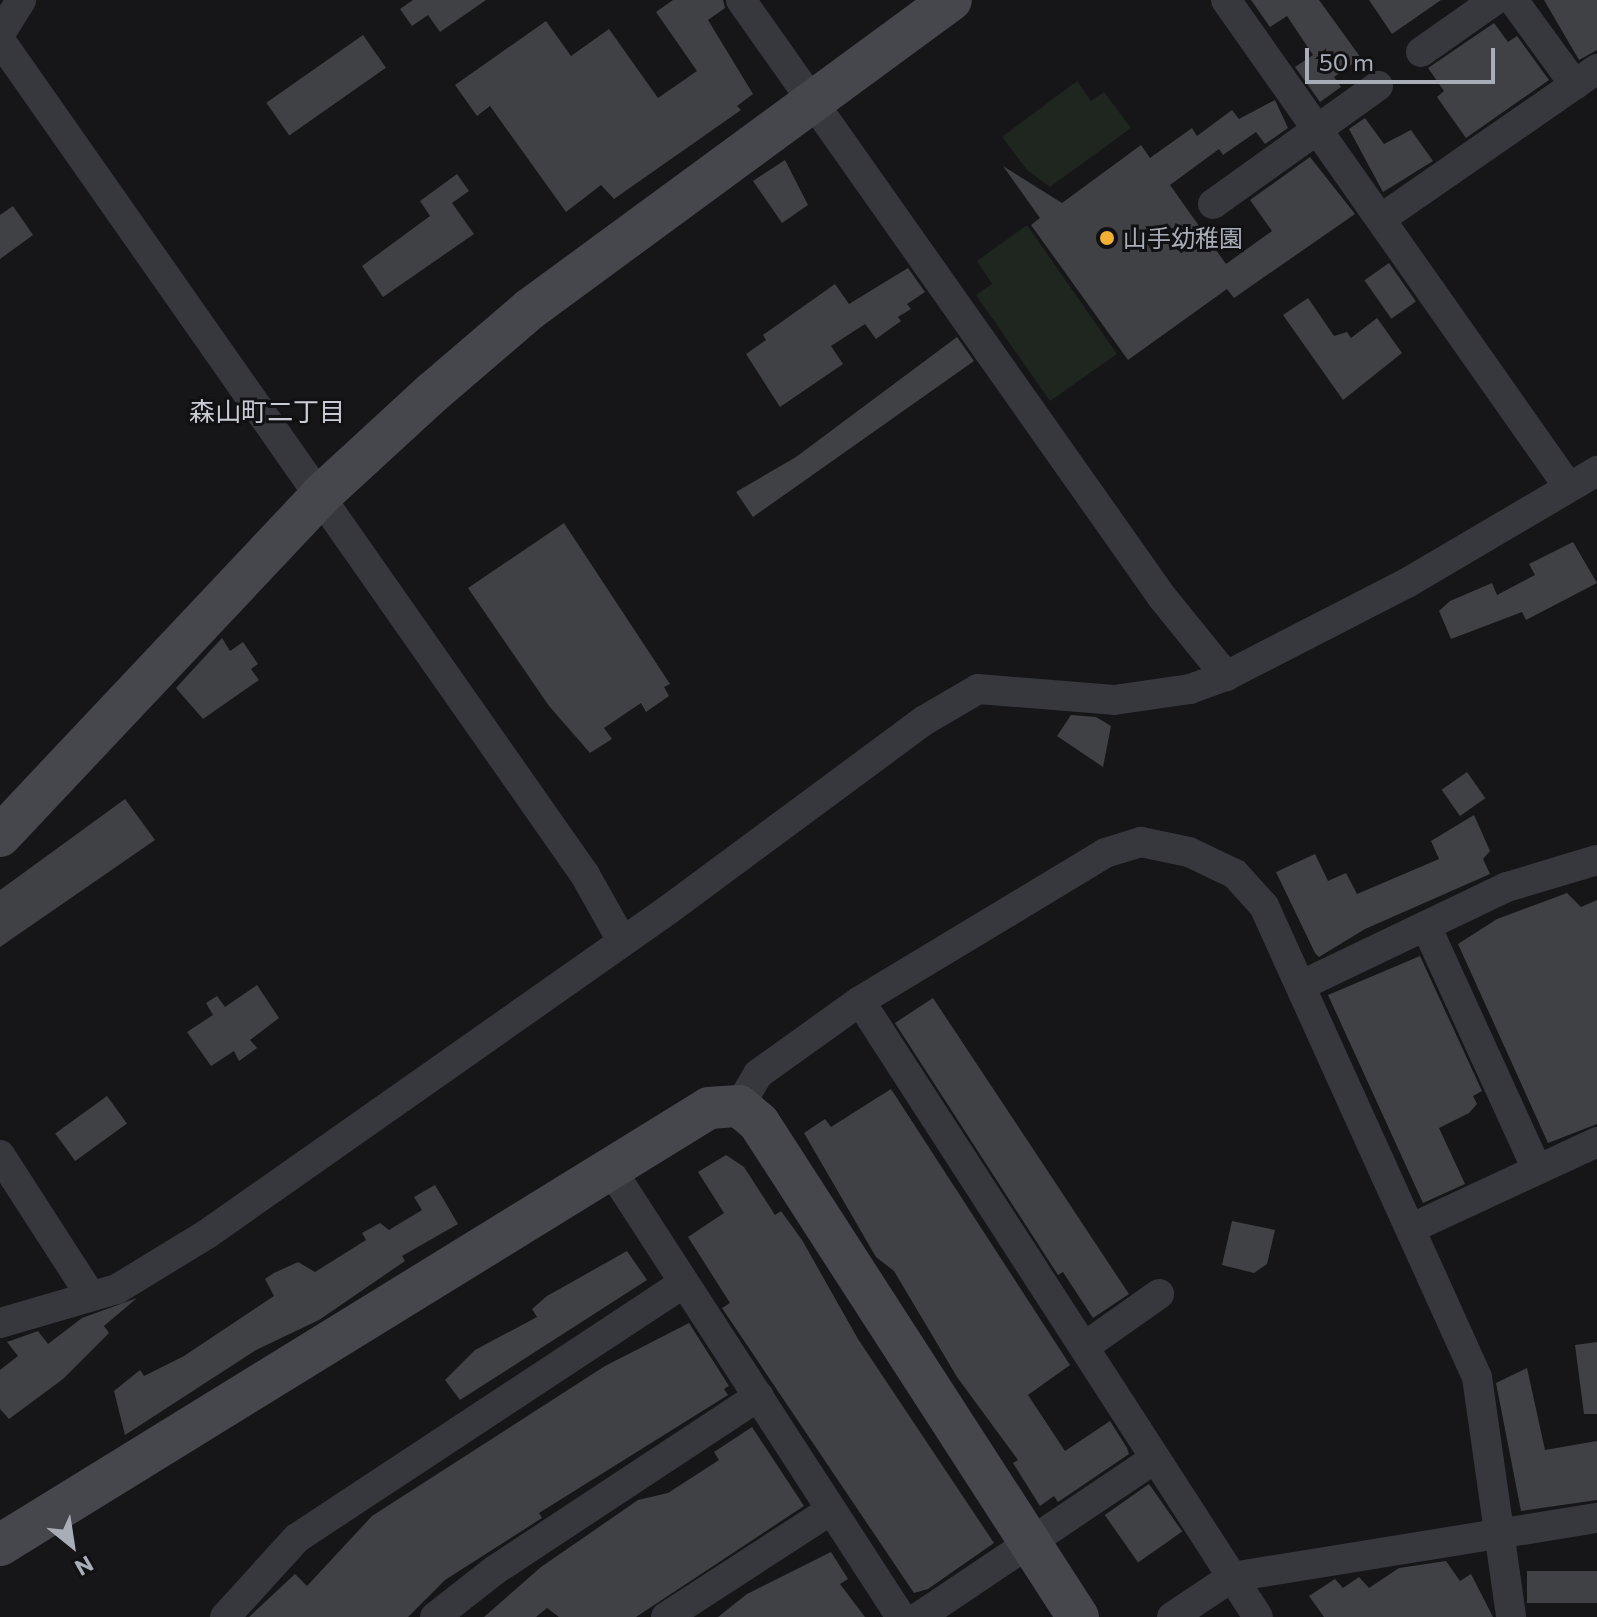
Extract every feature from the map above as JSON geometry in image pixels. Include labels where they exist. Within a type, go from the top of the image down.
[{"type":"street","points":[[0,34],[21,0]]},
{"type":"street","points":[[741,0],[810,103],[1162,597],[1226,676]]},
{"type":"street","points":[[0,836],[321,495],[530,309],[951,0]]},
{"type":"street","points":[[1226,0],[1568,486]]},
{"type":"street","points":[[1421,52],[1495,0]]},
{"type":"street","points":[[1382,218],[1586,77],[1513,0]]},
{"type":"street","points":[[0,40],[585,875],[621,939]]},
{"type":"street","points":[[1213,204],[1378,86]]},
{"type":"street","points":[[0,1323],[117,1289],[207,1234],[925,720],[978,689],[1114,700],[1190,689],[1226,676],[1407,583],[1597,471]]},
{"type":"street","points":[[739,1106],[758,1074],[860,1001],[1105,853],[1141,842],[1189,852],[1256,892],[1302,985],[1477,1377],[1502,1534],[1511,1617]]},
{"type":"street","points":[[1302,985],[1507,887],[1597,860]]},
{"type":"street","points":[[1426,926],[1537,1170]]},
{"type":"street","points":[[860,1001],[1084,1347],[1153,1460],[1258,1617]]},
{"type":"street","points":[[0,1545],[612,1171],[709,1108],[739,1106],[759,1123],[1078,1617]]},
{"type":"street","points":[[1412,1228],[1597,1142]]},
{"type":"street","points":[[0,1155],[91,1296]]},
{"type":"street","points":[[612,1171],[901,1617]]},
{"type":"street","points":[[225,1617],[297,1538],[683,1283]]},
{"type":"street","points":[[1084,1347],[1159,1294]]},
{"type":"street","points":[[435,1617],[495,1570],[759,1396]]},
{"type":"street","points":[[919,1617],[1031,1545],[1153,1460]]},
{"type":"street","points":[[666,1617],[831,1510]]},
{"type":"street","points":[[1172,1617],[1232,1577],[1597,1518]]},
{"type":"shaded area","points":[[1077,81],[1091,101],[1104,92],[1131,128],[1050,187],[1027,170],[1002,137]]},
{"type":"shaded area","points":[[1027,225],[1117,354],[1050,401],[976,295],[992,284],[977,261]]},
{"type":"building","points":[[413,0],[486,0],[440,32],[428,15],[412,26],[400,9]]},
{"type":"building","points":[[673,0],[723,0],[725,8],[708,20],[753,94],[737,106],[741,110],[614,199],[601,185],[566,212],[490,106],[477,116],[455,85],[546,21],[571,56],[609,29],[658,98],[697,71],[656,12]]},
{"type":"building","points":[[1251,0],[1319,0],[1361,58],[1334,77],[1341,87],[1320,102],[1295,67],[1313,55],[1287,16],[1270,27]]},
{"type":"building","points":[[1369,0],[1441,0],[1392,34]]},
{"type":"building","points":[[1544,0],[1597,0],[1597,50],[1579,60]]},
{"type":"building","points":[[1494,23],[1508,42],[1517,36],[1549,80],[1466,138],[1437,97],[1444,91],[1428,68]]},
{"type":"building","points":[[363,35],[386,68],[289,135],[266,103]]},
{"type":"building","points":[[1275,100],[1288,128],[1265,144],[1256,132],[1223,155],[1219,149],[1170,185],[1226,264],[1272,231],[1250,200],[1310,157],[1355,214],[1234,298],[1227,289],[1128,360],[1031,225],[1040,218],[1003,166],[1062,203],[1141,145],[1150,158],[1192,128],[1197,136],[1232,110],[1239,119]]},
{"type":"building","points":[[1365,118],[1384,144],[1411,130],[1433,161],[1383,192],[1349,129]]},
{"type":"building","points":[[785,160],[808,205],[782,223],[753,181]]},
{"type":"building","points":[[457,174],[469,191],[452,203],[474,234],[383,297],[362,266],[430,216],[420,201]]},
{"type":"building","points":[[13,206],[33,235],[0,259],[0,215]]},
{"type":"building","points":[[1389,263],[1416,302],[1391,319],[1364,280]]},
{"type":"building","points":[[908,268],[925,292],[907,304],[911,309],[898,317],[901,321],[876,339],[865,324],[831,346],[843,364],[780,407],[746,354],[766,340],[763,335],[835,284],[849,304]]},
{"type":"building","points":[[1308,298],[1334,336],[1347,332],[1351,338],[1377,318],[1402,353],[1343,400],[1283,315]]},
{"type":"building","points":[[957,337],[974,361],[753,517],[736,492],[796,457]]},
{"type":"building","points":[[564,523],[670,684],[664,687],[669,696],[646,712],[641,703],[604,728],[612,739],[590,753],[549,706],[468,588]]},
{"type":"building","points":[[1573,542],[1597,583],[1526,620],[1522,612],[1451,639],[1439,611],[1450,601],[1492,583],[1497,595],[1535,575],[1529,564]]},
{"type":"building","points":[[222,638],[230,651],[243,642],[258,664],[251,669],[259,680],[203,719],[176,688]]},
{"type":"building","points":[[1071,715],[1096,717],[1111,726],[1103,767],[1057,736]]},
{"type":"building","points":[[1467,772],[1485,798],[1460,816],[1442,790]]},
{"type":"building","points":[[125,799],[155,840],[0,947],[0,890]]},
{"type":"building","points":[[1474,815],[1490,851],[1483,859],[1490,874],[1365,929],[1319,957],[1315,953],[1276,872],[1315,854],[1328,881],[1346,873],[1357,894],[1439,859],[1431,841]]},
{"type":"building","points":[[1567,893],[1581,907],[1597,900],[1597,1124],[1548,1143],[1458,944],[1497,919]]},
{"type":"building","points":[[1420,956],[1482,1091],[1473,1096],[1477,1104],[1469,1113],[1439,1128],[1465,1184],[1423,1203],[1328,995]]},
{"type":"building","points":[[257,985],[279,1018],[250,1040],[257,1048],[239,1061],[234,1051],[211,1066],[187,1032],[213,1015],[206,1003],[217,996],[225,1007]]},
{"type":"building","points":[[933,998],[1129,1294],[1093,1318],[1063,1272],[1058,1275],[895,1023]]},
{"type":"building","points":[[891,1089],[1070,1365],[1028,1395],[1065,1451],[1110,1421],[1127,1448],[1129,1454],[1058,1502],[1054,1496],[1040,1506],[1013,1463],[1018,1460],[957,1377],[894,1271],[876,1257],[804,1133],[825,1119],[831,1127]]},
{"type":"building","points":[[107,1096],[127,1124],[75,1161],[55,1134]]},
{"type":"building","points":[[726,1155],[744,1167],[775,1215],[781,1211],[802,1240],[858,1339],[994,1543],[928,1589],[914,1593],[722,1308],[730,1303],[688,1237],[724,1213],[698,1172]]},
{"type":"building","points":[[435,1185],[458,1224],[402,1256],[405,1261],[319,1320],[256,1350],[125,1435],[114,1391],[140,1370],[144,1376],[184,1356],[274,1296],[265,1279],[274,1273],[298,1262],[315,1272],[366,1240],[362,1233],[380,1223],[389,1230],[422,1210],[414,1197]]},
{"type":"building","points":[[1232,1221],[1275,1230],[1267,1264],[1254,1273],[1222,1265]]},
{"type":"building","points":[[627,1251],[647,1280],[460,1400],[445,1380],[475,1350],[537,1317],[532,1309],[547,1296]]},
{"type":"building","points":[[137,1298],[104,1326],[109,1333],[63,1379],[9,1419],[0,1409],[0,1370],[18,1356],[7,1342],[38,1331],[48,1344],[82,1318]]},
{"type":"building","points":[[689,1323],[729,1386],[724,1389],[728,1395],[539,1513],[542,1518],[445,1580],[408,1617],[249,1617],[295,1574],[307,1586],[372,1516],[605,1366]]},
{"type":"building","points":[[1597,1342],[1597,1414],[1584,1414],[1575,1345]]},
{"type":"building","points":[[1527,1368],[1545,1450],[1597,1441],[1597,1500],[1521,1511],[1496,1383]]},
{"type":"building","points":[[752,1427],[804,1506],[636,1617],[559,1617],[547,1608],[536,1617],[484,1617],[541,1567],[638,1500],[668,1493],[719,1460],[714,1452]]},
{"type":"building","points":[[1149,1484],[1182,1532],[1138,1562],[1105,1515]]},
{"type":"building","points":[[831,1552],[848,1579],[840,1584],[865,1617],[718,1617],[747,1594]]},
{"type":"building","points":[[1446,1561],[1460,1581],[1471,1574],[1493,1617],[1324,1617],[1309,1596],[1335,1579],[1343,1588],[1359,1577],[1369,1588],[1399,1568]]},
{"type":"building","points":[[1527,1571],[1597,1571],[1597,1603],[1527,1603]]},
{"type":"place","name":"山手幼稚園","points":[[1107,238]]},
{"type":"district","name":"森山町二丁目","points":[[267,411]]}]
